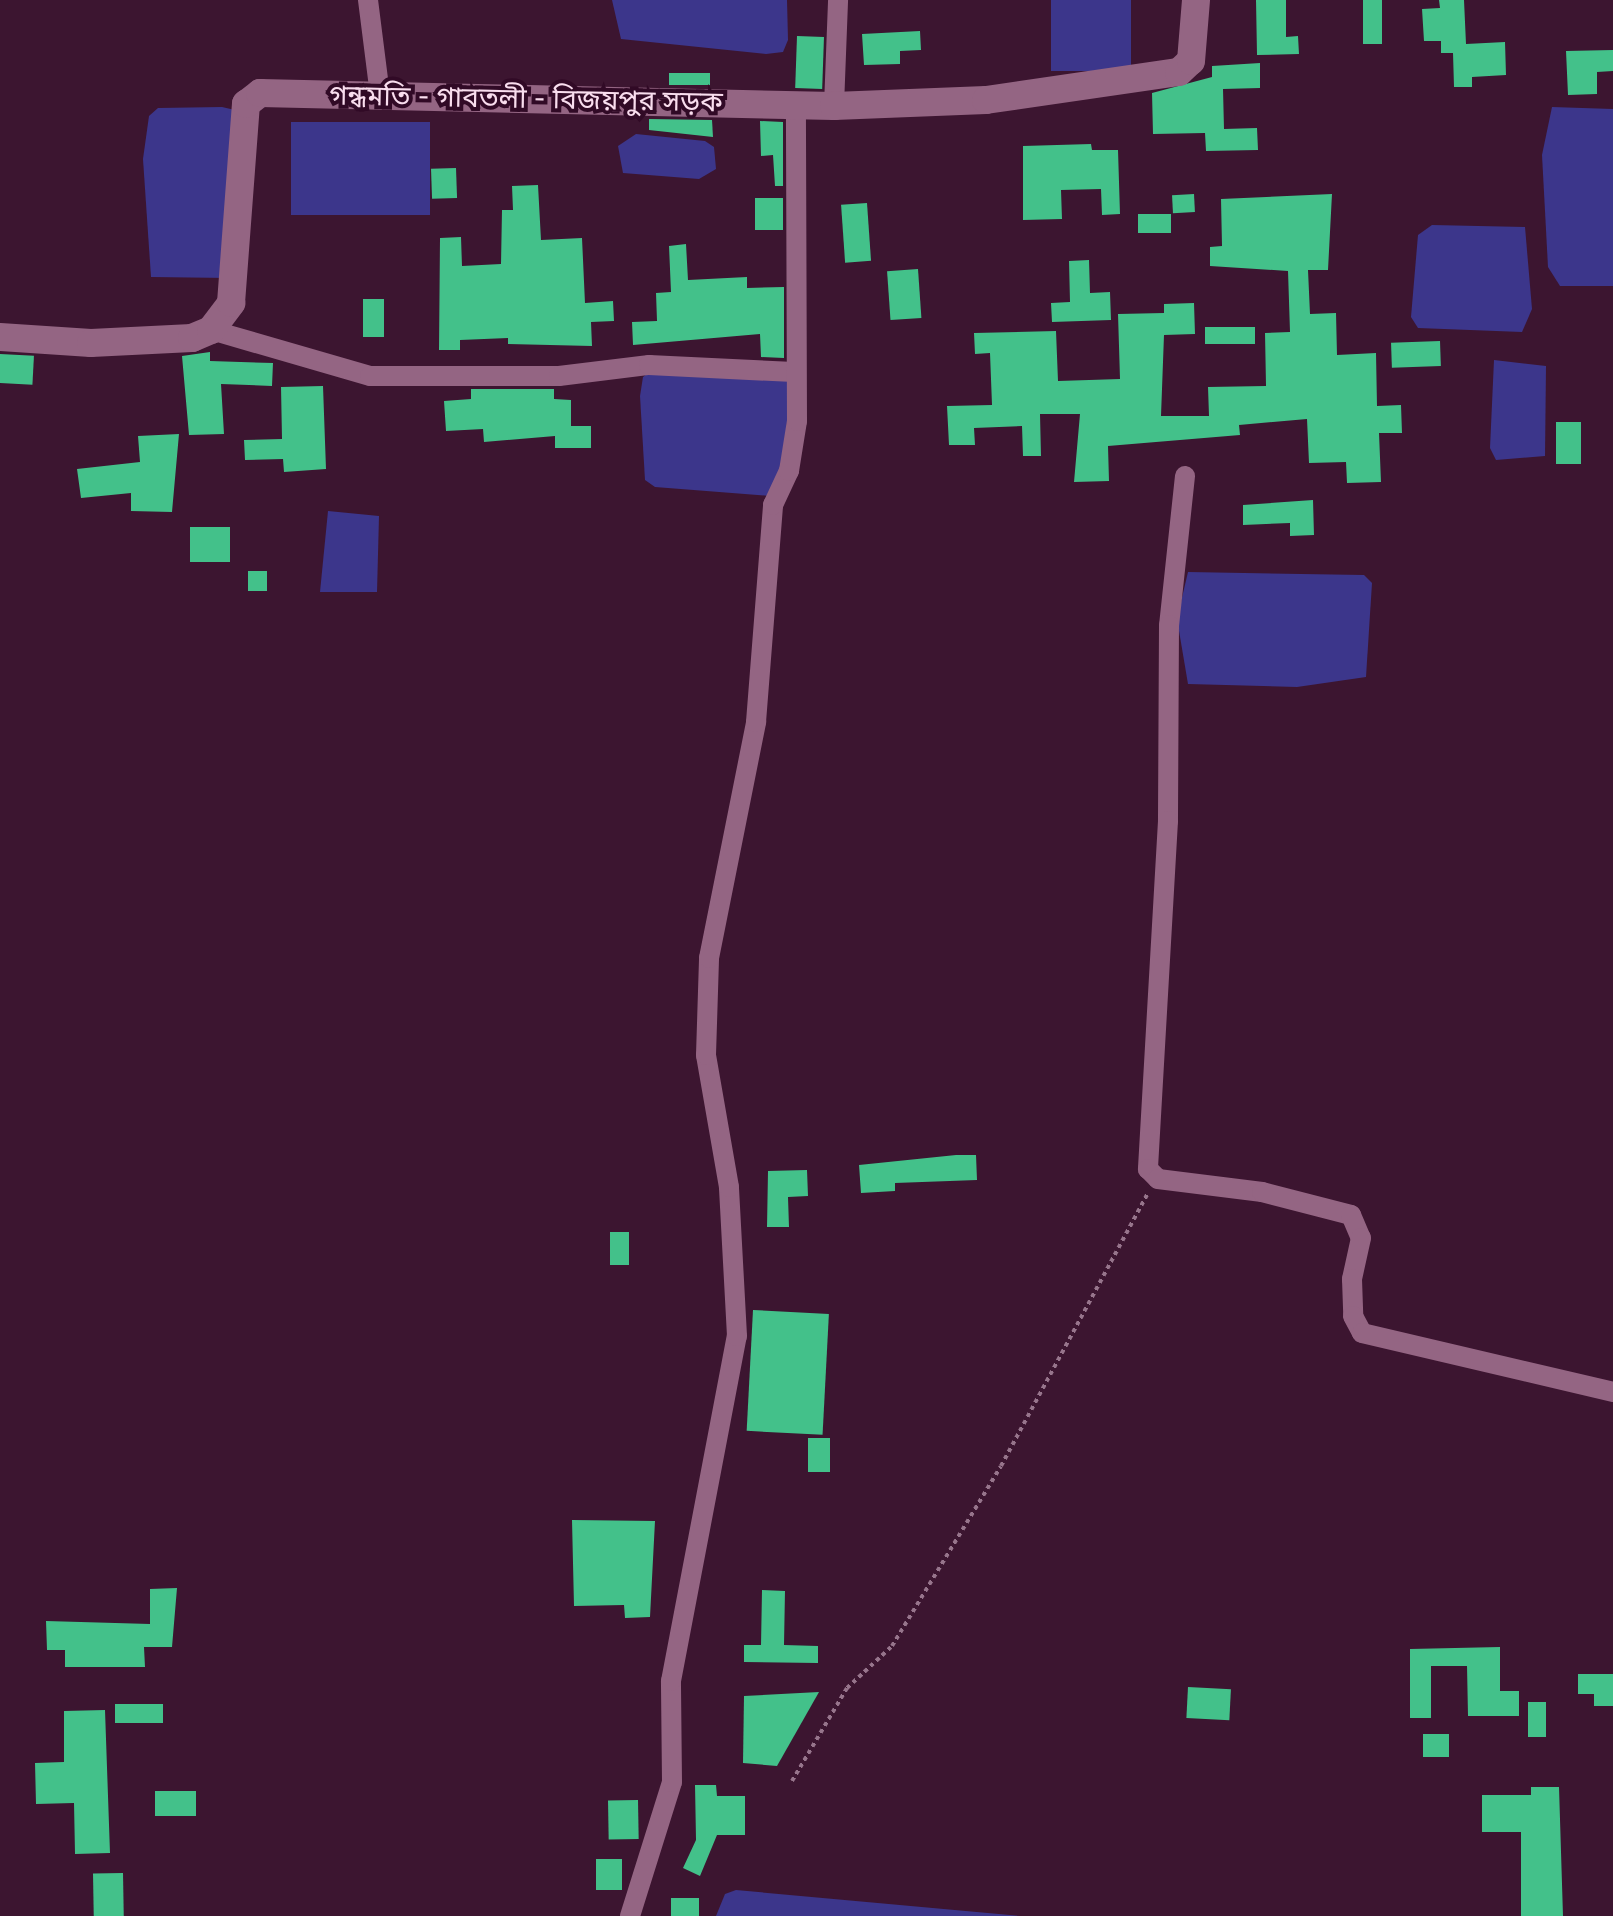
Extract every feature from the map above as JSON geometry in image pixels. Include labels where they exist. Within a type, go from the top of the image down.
[{"type":"main road","name":"গন্ধমতি - গাবতলী - বিজয়পুর সড়ক","points":[[211,330],[231,303],[250,97],[380,95],[834,106],[986,100],[1179,72],[1191,61],[1196,0]]},
{"type":"main road","points":[[0,337],[91,343],[192,338],[211,330]]},
{"type":"street","points":[[368,0],[380,95]]},
{"type":"street","points":[[834,106],[838,0]]},
{"type":"street","points":[[630,1916],[672,1782],[671,1681],[737,1336],[729,1187],[706,1055],[709,958],[756,722],[771,512],[789,471],[797,421],[794,372],[796,104]]},
{"type":"street","points":[[211,330],[370,376],[559,376],[649,365],[794,372]]},
{"type":"street","points":[[1185,476],[1169,625],[1168,821],[1146,1154],[1153,1176],[1262,1192],[1351,1215],[1361,1238],[1352,1279],[1353,1316],[1362,1333],[1613,1392]]},
{"type":"path","points":[[792,1781],[847,1688],[892,1646],[1001,1466],[1136,1227],[1153,1176]]},
{"type":"shaded area","points":[[612,0],[787,0],[788,40],[783,52],[766,54],[621,39]]},
{"type":"shaded area","points":[[1051,0],[1131,0],[1131,71],[1051,71]]},
{"type":"shaded area","points":[[222,107],[235,110],[229,278],[151,277],[143,159],[149,116],[158,108]]},
{"type":"shaded area","points":[[1552,107],[1613,109],[1613,286],[1560,286],[1548,267],[1542,155]]},
{"type":"shaded area","points":[[291,122],[430,122],[430,215],[291,215]]},
{"type":"shaded area","points":[[636,134],[705,141],[714,147],[716,169],[699,179],[623,173],[618,146]]},
{"type":"shaded area","points":[[1432,225],[1525,227],[1532,309],[1522,332],[1418,328],[1411,317],[1418,235]]},
{"type":"shaded area","points":[[1494,360],[1546,366],[1545,456],[1496,460],[1490,448]]},
{"type":"shaded area","points":[[658,366],[790,377],[783,483],[770,496],[655,487],[645,480],[640,396],[643,377]]},
{"type":"shaded area","points":[[328,511],[379,516],[377,592],[320,592]]},
{"type":"shaded area","points":[[1188,572],[1364,575],[1372,583],[1366,677],[1297,687],[1188,684],[1177,619]]},
{"type":"shaded area","points":[[736,1890],[1020,1916],[716,1916],[725,1894]]},
{"type":"building","points":[[1256,0],[1286,0],[1286,37],[1298,36],[1299,54],[1257,55]]},
{"type":"building","points":[[1363,0],[1382,0],[1382,44],[1363,44]]},
{"type":"building","points":[[1439,0],[1464,0],[1466,44],[1505,42],[1506,75],[1472,77],[1472,87],[1454,87],[1453,53],[1441,53],[1441,41],[1424,41],[1422,9],[1440,8]]},
{"type":"building","points":[[920,31],[921,50],[900,51],[900,64],[864,65],[862,34]]},
{"type":"building","points":[[797,36],[824,37],[822,89],[795,88]]},
{"type":"building","points":[[1613,50],[1613,71],[1597,72],[1597,94],[1568,95],[1566,51]]},
{"type":"building","points":[[1260,63],[1260,88],[1223,89],[1224,129],[1257,128],[1258,150],[1206,151],[1205,133],[1153,134],[1152,93],[1212,77],[1212,66]]},
{"type":"building","points":[[669,73],[710,73],[710,85],[669,85]]},
{"type":"building","points":[[649,119],[712,120],[713,137],[649,130]]},
{"type":"building","points":[[760,121],[783,122],[783,186],[775,186],[773,155],[761,156]]},
{"type":"building","points":[[1091,144],[1092,150],[1118,150],[1120,214],[1102,215],[1101,189],[1061,190],[1062,219],[1023,220],[1023,146]]},
{"type":"building","points":[[456,168],[457,198],[432,199],[431,169]]},
{"type":"building","points":[[538,185],[541,240],[582,238],[585,303],[613,301],[614,321],[591,322],[592,346],[508,344],[508,338],[460,340],[460,350],[439,350],[440,238],[461,237],[462,266],[501,264],[502,210],[513,210],[512,186]]},
{"type":"building","points":[[1194,194],[1195,212],[1173,213],[1172,195]]},
{"type":"building","points":[[1332,194],[1328,270],[1308,270],[1310,314],[1336,313],[1337,355],[1376,353],[1377,406],[1401,405],[1402,433],[1379,433],[1381,482],[1347,483],[1346,462],[1309,463],[1307,419],[1239,425],[1240,435],[1108,446],[1109,481],[1074,482],[1080,414],[1040,414],[1041,456],[1023,456],[1022,426],[974,428],[975,445],[949,445],[947,406],[992,405],[990,353],[975,354],[974,333],[1056,331],[1058,381],[1120,379],[1118,314],[1164,313],[1164,304],[1194,303],[1195,334],[1164,335],[1161,416],[1209,416],[1208,387],[1266,386],[1265,333],[1290,332],[1288,271],[1210,266],[1210,247],[1222,246],[1221,199]]},
{"type":"building","points":[[755,198],[783,198],[783,230],[755,230]]},
{"type":"building","points":[[867,203],[871,261],[845,263],[841,205]]},
{"type":"building","points":[[1138,214],[1171,214],[1171,233],[1138,233]]},
{"type":"building","points":[[686,244],[688,280],[747,277],[747,288],[784,287],[784,358],[761,357],[760,334],[633,345],[632,322],[657,321],[656,293],[671,292],[669,246]]},
{"type":"building","points":[[1089,260],[1090,293],[1110,292],[1111,320],[1052,322],[1051,303],[1070,302],[1069,261]]},
{"type":"building","points":[[918,269],[921,318],[890,320],[887,271]]},
{"type":"building","points":[[363,299],[384,299],[384,337],[363,337]]},
{"type":"building","points":[[1205,327],[1255,327],[1255,344],[1205,344]]},
{"type":"building","points":[[1440,341],[1441,366],[1392,368],[1391,343]]},
{"type":"building","points":[[210,352],[210,361],[273,363],[272,386],[221,384],[224,434],[189,435],[182,356]]},
{"type":"building","points":[[0,354],[34,356],[32,385],[0,383]]},
{"type":"building","points":[[323,386],[326,469],[284,472],[283,459],[245,460],[244,440],[282,439],[281,387]]},
{"type":"building","points":[[471,389],[554,389],[554,399],[571,400],[571,426],[591,426],[591,448],[555,448],[555,436],[484,442],[483,429],[446,431],[444,401],[471,399]]},
{"type":"building","points":[[1556,422],[1581,422],[1581,464],[1556,464]]},
{"type":"building","points":[[179,434],[172,512],[131,511],[131,493],[81,498],[77,469],[140,462],[138,436]]},
{"type":"building","points":[[1313,500],[1314,535],[1290,536],[1290,523],[1243,525],[1243,505]]},
{"type":"building","points":[[190,527],[230,527],[230,562],[190,562]]},
{"type":"building","points":[[248,571],[267,571],[267,591],[248,591]]},
{"type":"building","points":[[976,1155],[977,1180],[895,1183],[895,1191],[861,1193],[859,1165]]},
{"type":"building","points":[[807,1170],[808,1196],[788,1197],[789,1227],[767,1227],[768,1171]]},
{"type":"building","points":[[610,1232],[629,1232],[629,1265],[610,1265]]},
{"type":"building","points":[[753,1310],[829,1314],[823,1435],[747,1431]]},
{"type":"building","points":[[808,1438],[830,1438],[830,1472],[808,1472]]},
{"type":"building","points":[[572,1520],[655,1521],[650,1617],[625,1618],[624,1605],[574,1606]]},
{"type":"building","points":[[177,1588],[172,1647],[144,1647],[145,1667],[65,1667],[65,1650],[47,1650],[46,1621],[150,1624],[150,1589]]},
{"type":"building","points":[[762,1590],[785,1591],[784,1645],[818,1646],[818,1663],[744,1662],[744,1645],[761,1645]]},
{"type":"building","points":[[1500,1647],[1500,1691],[1519,1691],[1519,1716],[1468,1716],[1467,1666],[1431,1666],[1431,1718],[1410,1718],[1410,1649]]},
{"type":"building","points":[[1578,1674],[1613,1674],[1613,1706],[1594,1706],[1594,1694],[1578,1694]]},
{"type":"building","points":[[1188,1687],[1231,1689],[1229,1720],[1186,1718]]},
{"type":"building","points":[[819,1692],[777,1766],[743,1763],[744,1696]]},
{"type":"building","points":[[1528,1702],[1546,1702],[1546,1737],[1528,1737]]},
{"type":"building","points":[[115,1704],[163,1704],[163,1723],[115,1723]]},
{"type":"building","points":[[105,1710],[110,1853],[75,1854],[74,1803],[36,1804],[35,1763],[64,1762],[64,1711]]},
{"type":"building","points":[[1423,1734],[1449,1734],[1449,1757],[1423,1757]]},
{"type":"building","points":[[695,1785],[716,1785],[717,1796],[745,1796],[745,1835],[717,1835],[700,1876],[683,1868],[696,1840]]},
{"type":"building","points":[[1531,1787],[1559,1787],[1563,1916],[1521,1916],[1521,1832],[1482,1832],[1482,1795],[1531,1795]]},
{"type":"building","points":[[155,1791],[196,1791],[196,1816],[155,1816]]},
{"type":"building","points":[[638,1800],[639,1839],[609,1840],[608,1801]]},
{"type":"building","points":[[596,1859],[622,1859],[622,1890],[596,1890]]},
{"type":"building","points":[[123,1873],[124,1916],[94,1916],[93,1874]]},
{"type":"building","points":[[671,1898],[699,1898],[699,1916],[671,1916]]}]
